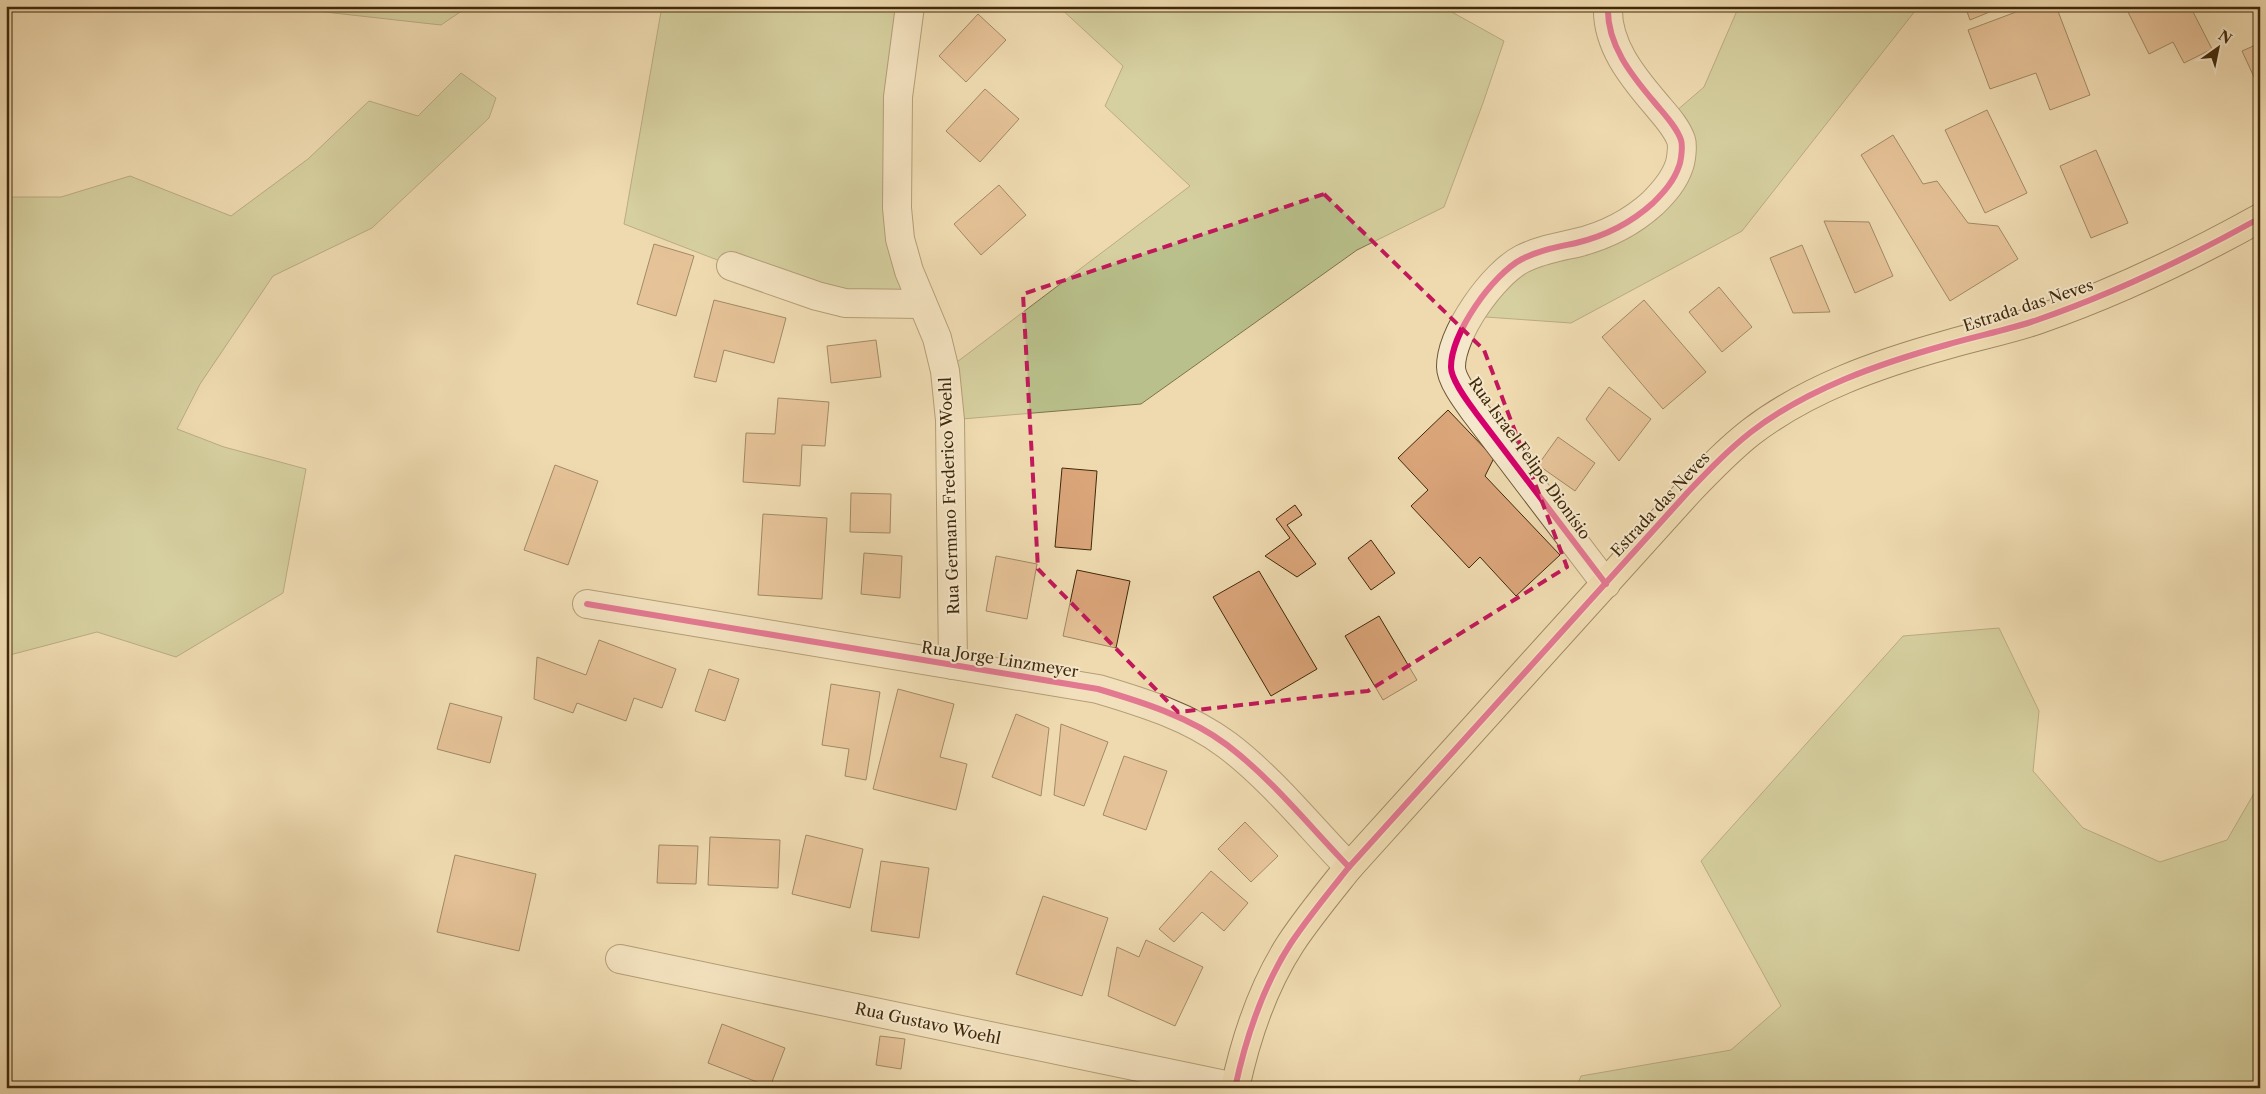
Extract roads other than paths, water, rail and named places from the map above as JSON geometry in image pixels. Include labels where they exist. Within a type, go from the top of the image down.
[{"type":"main road","name":"Estrada das Neves","points":[[1235,1087],[1247,1040],[1264,992],[1290,944],[1316,907],[1349,867],[1717,462],[1751,432],[1787,408],[1825,388],[1873,368],[1944,345],[2035,321],[2103,296],[2260,218]]},
{"type":"street","name":"Rua Germano Frederico Woehl","points":[[910,6],[898,96],[898,208],[900,239],[909,271],[937,338],[945,371],[950,420],[954,665]]},
{"type":"street","name":"Rua Israel Felipe Dionísio","points":[[1606,584],[1476,413],[1461,392],[1451,368],[1456,343],[1479,302],[1500,275],[1521,260],[1545,249],[1578,242],[1623,226],[1668,189],[1680,166],[1682,141],[1668,118],[1625,64],[1613,39],[1608,6]]},
{"type":"street","points":[[731,266],[817,296],[845,303],[922,304]]},
{"type":"street","name":"Rua Jorge Linzmeyer","points":[[587,604],[1098,689],[1137,701],[1184,720],[1226,744],[1253,767],[1349,867]]},
{"type":"street","name":"Rua Gustavo Woehl","points":[[620,959],[1235,1087]]}]
